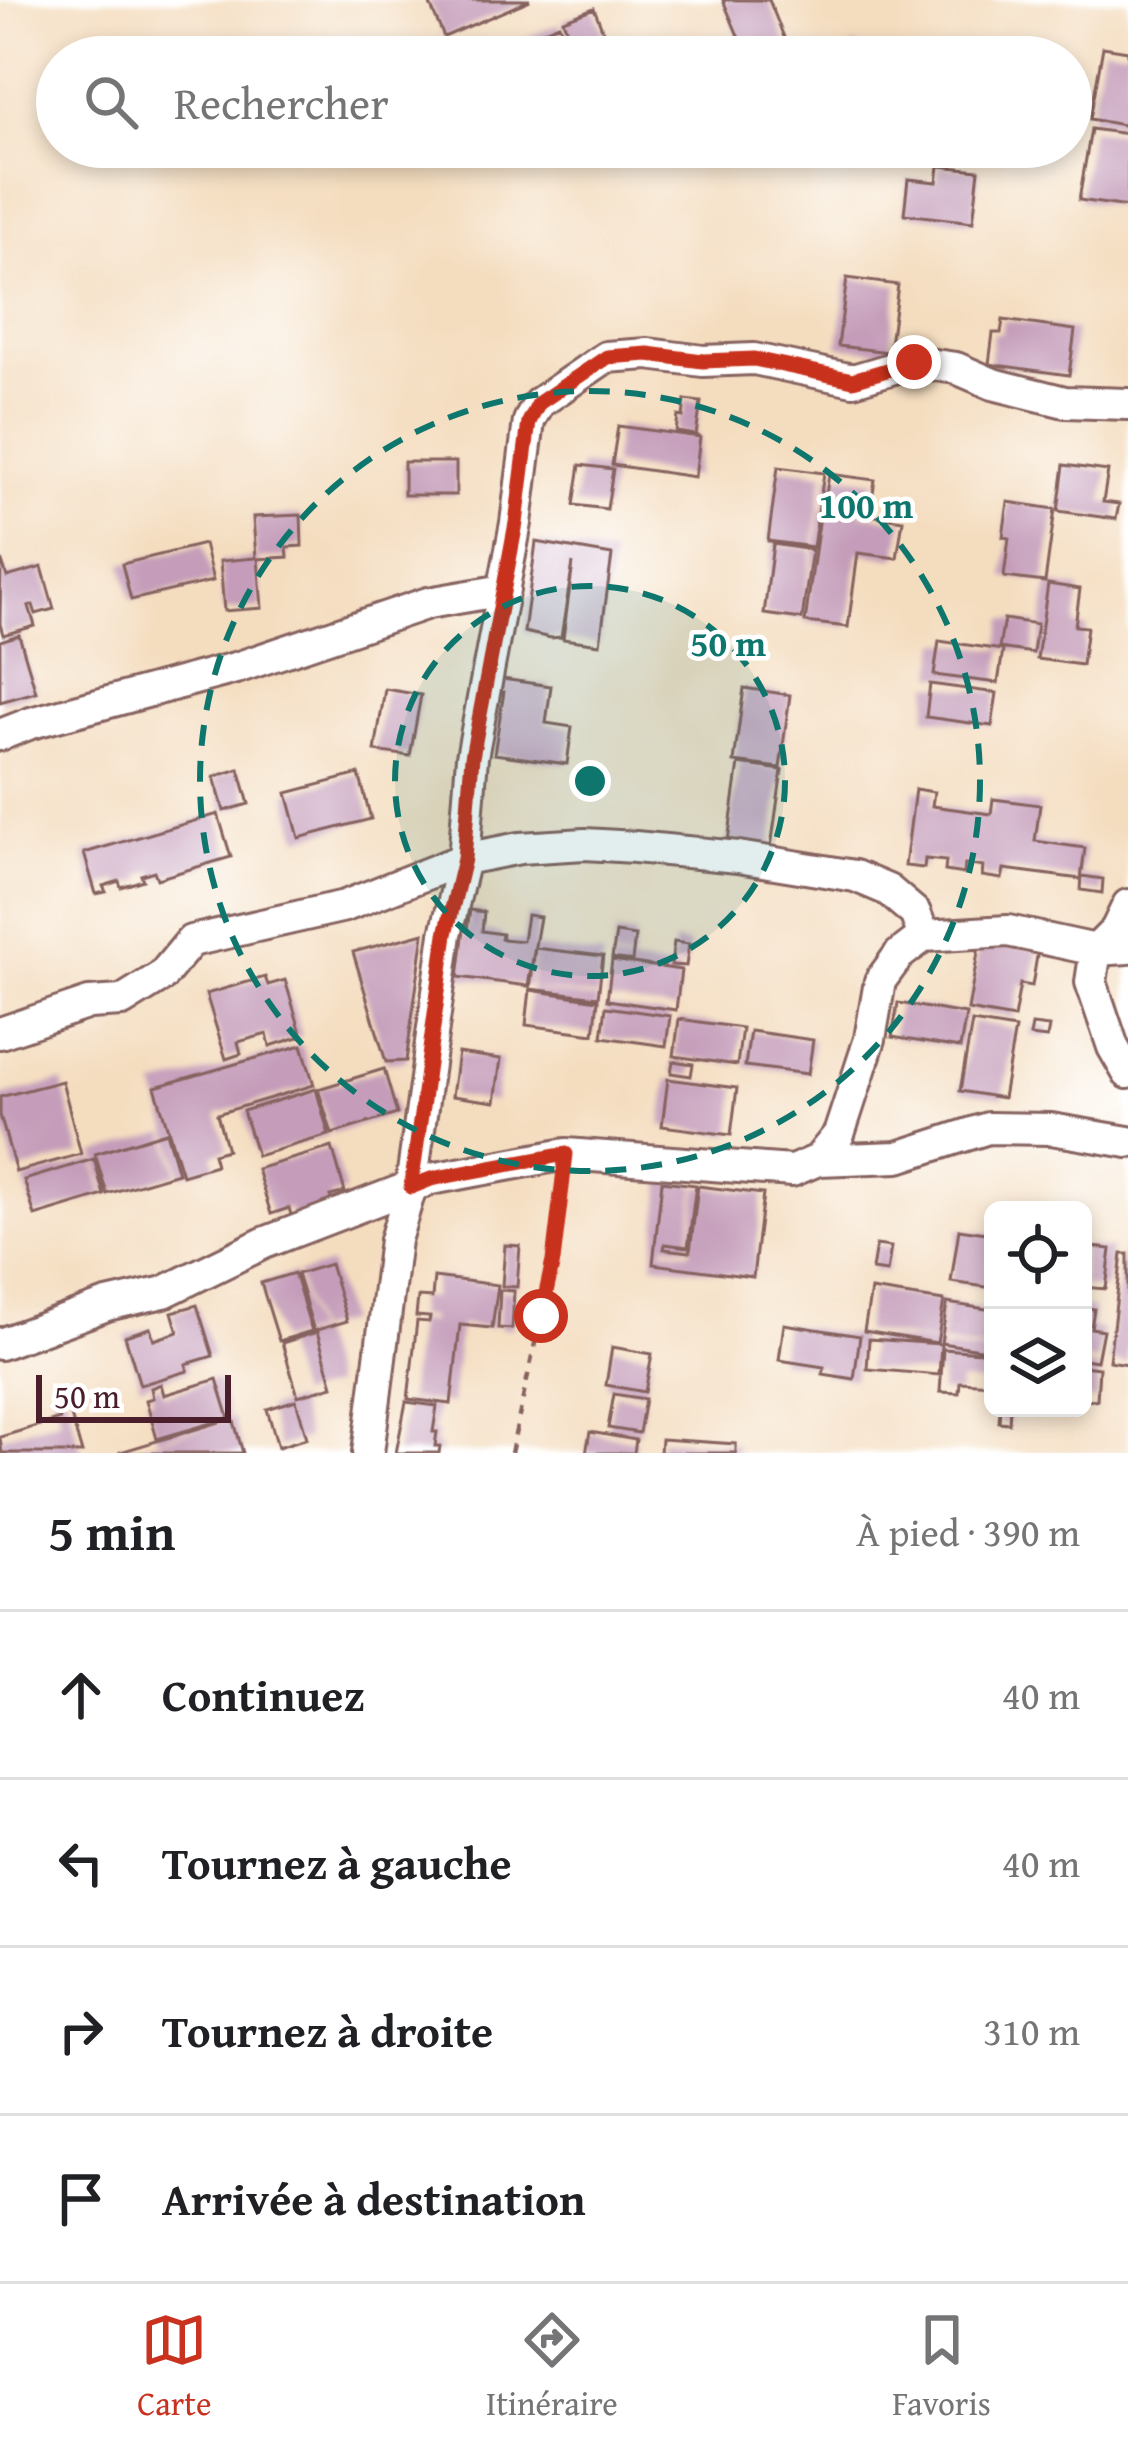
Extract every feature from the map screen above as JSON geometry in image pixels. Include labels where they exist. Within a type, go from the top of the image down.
[{"type":"street","points":[[368,1453],[395,1240],[411,1187],[446,934],[464,859],[472,757],[529,422],[539,403],[607,357],[648,354],[703,361],[754,359],[853,380],[914,362],[956,368],[993,384],[1065,402],[1128,404]]},
{"type":"street","points":[[0,735],[238,668],[428,603],[504,590]]},
{"type":"street","points":[[0,1033],[89,1003],[122,1001],[162,976],[191,941],[345,906],[464,859],[520,848],[585,844],[697,853],[855,876],[888,890],[915,913],[924,936]]},
{"type":"street","points":[[1128,905],[1116,930],[1096,950],[1091,982],[1112,1047],[1128,1073]]},
{"type":"street","points":[[818,1160],[839,1134],[870,1039],[880,981],[899,955],[924,936],[1008,932],[1096,950],[1128,949]]},
{"type":"street","points":[[0,1344],[107,1305],[164,1292],[264,1243],[431,1179],[566,1154],[791,1171],[818,1160],[898,1157],[988,1128],[1051,1129],[1128,1142]]},
{"type":"path","points":[[511,1453],[553,1261],[566,1154]]},
{"type":"building","points":[[428,0],[530,0],[446,36]]},
{"type":"building","points":[[723,0],[769,0],[784,36],[738,36]]},
{"type":"building","points":[[594,8],[605,36],[569,36],[563,20]]},
{"type":"building","points":[[559,24],[564,36],[530,36]]},
{"type":"building","points":[[1103,47],[1128,51],[1128,126],[1092,119]]},
{"type":"building","points":[[1092,129],[1128,134],[1128,207],[1079,200],[1084,168],[1092,168]]},
{"type":"building","points":[[939,168],[979,170],[973,222],[904,214],[908,179],[937,182]]},
{"type":"building","points":[[847,278],[898,285],[889,352],[838,346]]},
{"type":"building","points":[[1003,320],[1075,330],[1069,375],[989,364],[993,333],[1001,333]]},
{"type":"building","points":[[685,400],[701,402],[696,435],[676,432]]},
{"type":"building","points":[[618,426],[700,437],[695,477],[612,465]]},
{"type":"building","points":[[404,462],[456,462],[456,495],[404,495]]},
{"type":"building","points":[[580,465],[613,469],[607,509],[574,505]]},
{"type":"building","points":[[1064,465],[1108,471],[1103,502],[1119,504],[1116,519],[1058,511]]},
{"type":"building","points":[[778,467],[824,473],[813,547],[768,541]]},
{"type":"building","points":[[829,474],[875,480],[872,500],[863,500],[861,514],[903,520],[897,558],[858,553],[848,627],[805,622]]},
{"type":"building","points":[[1008,502],[1055,509],[1045,582],[1004,577]]},
{"type":"building","points":[[301,515],[302,546],[287,547],[288,557],[258,559],[262,608],[224,611],[220,561],[256,558],[253,517]]},
{"type":"building","points":[[536,542],[612,555],[600,644],[563,639],[573,563],[561,637],[524,632]]},
{"type":"building","points":[[204,544],[213,581],[131,600],[122,564]]},
{"type":"building","points":[[773,544],[812,550],[802,619],[764,614]]},
{"type":"building","points":[[1,559],[7,577],[42,567],[54,609],[36,614],[33,605],[29,606],[35,626],[3,635],[0,624]]},
{"type":"building","points":[[1048,584],[1080,589],[1075,626],[1087,627],[1082,665],[1037,659]]},
{"type":"building","points":[[1004,619],[1037,624],[1033,653],[999,648]]},
{"type":"building","points":[[19,635],[36,692],[0,702],[0,641]]},
{"type":"building","points":[[939,641],[1003,650],[998,683],[934,675]]},
{"type":"building","points":[[502,679],[551,686],[546,723],[572,727],[567,764],[494,754]]},
{"type":"building","points":[[930,684],[997,693],[992,726],[926,717]]},
{"type":"building","points":[[744,688],[790,695],[780,768],[734,762]]},
{"type":"building","points":[[385,689],[421,695],[410,756],[375,751]]},
{"type":"building","points":[[739,764],[782,770],[771,847],[728,841]]},
{"type":"building","points":[[239,769],[249,804],[224,811],[214,777]]},
{"type":"building","points":[[359,774],[371,819],[299,838],[287,793]]},
{"type":"building","points":[[915,789],[934,792],[932,806],[991,814],[993,799],[1040,805],[1035,841],[1085,848],[1081,879],[1004,869],[1002,879],[982,876],[983,867],[965,864],[964,874],[945,871],[946,861],[925,859],[924,868],[905,866]]},
{"type":"building","points":[[218,814],[231,857],[157,879],[154,871],[121,887],[119,881],[103,886],[106,892],[96,894],[84,853]]},
{"type":"building","points":[[1082,876],[1103,879],[1102,893],[1081,890]]},
{"type":"building","points":[[470,910],[484,912],[482,931],[502,934],[501,939],[523,941],[527,915],[540,917],[528,986],[458,977]]},
{"type":"building","points":[[424,933],[406,1061],[386,1062],[353,952]]},
{"type":"building","points":[[616,933],[635,936],[632,961],[612,958]]},
{"type":"building","points":[[980,941],[1038,950],[1032,986],[1020,984],[1014,1018],[968,1010]]},
{"type":"building","points":[[674,942],[689,944],[686,966],[671,965]]},
{"type":"building","points":[[535,948],[603,956],[598,997],[530,989]]},
{"type":"building","points":[[612,960],[681,970],[676,1010],[607,1000]]},
{"type":"building","points":[[265,977],[268,985],[285,980],[302,1036],[270,1046],[267,1034],[238,1042],[241,1054],[226,1059],[206,994]]},
{"type":"building","points":[[530,990],[598,1000],[594,1034],[526,1025]]},
{"type":"building","points":[[898,1003],[966,1014],[960,1048],[892,1037]]},
{"type":"building","points":[[606,1007],[670,1016],[666,1046],[602,1037]]},
{"type":"building","points":[[679,1019],[742,1028],[737,1065],[674,1056]]},
{"type":"building","points":[[972,1022],[1015,1029],[1003,1098],[960,1091]]},
{"type":"building","points":[[1032,1025],[1049,1027],[1047,1038],[1030,1036]]},
{"type":"building","points":[[750,1031],[813,1040],[808,1074],[745,1066]]},
{"type":"building","points":[[302,1045],[314,1085],[217,1114],[227,1150],[213,1154],[216,1165],[182,1175],[155,1087]]},
{"type":"building","points":[[458,1053],[501,1059],[495,1102],[452,1096]]},
{"type":"building","points":[[673,1061],[693,1064],[691,1076],[671,1073]]},
{"type":"building","points":[[384,1069],[397,1114],[332,1134],[318,1089]]},
{"type":"building","points":[[668,1079],[737,1088],[731,1135],[662,1126]]},
{"type":"building","points":[[62,1081],[81,1154],[16,1172],[0,1115],[0,1097]]},
{"type":"building","points":[[316,1089],[329,1135],[257,1156],[243,1111]]},
{"type":"building","points":[[166,1132],[178,1173],[107,1194],[95,1154]]},
{"type":"building","points":[[332,1147],[345,1192],[330,1196],[333,1206],[292,1218],[289,1208],[271,1214],[257,1169]]},
{"type":"building","points":[[94,1159],[104,1195],[35,1216],[24,1180]]},
{"type":"building","points":[[662,1181],[696,1185],[688,1247],[665,1244],[664,1249],[690,1252],[698,1186],[763,1194],[753,1277],[653,1264]]},
{"type":"building","points":[[959,1229],[984,1233],[984,1287],[951,1282]]},
{"type":"building","points":[[505,1245],[520,1246],[517,1287],[502,1286]]},
{"type":"building","points":[[876,1245],[891,1247],[887,1272],[872,1270]]},
{"type":"building","points":[[1092,1247],[1111,1249],[1106,1289],[1092,1288]]},
{"type":"building","points":[[1122,1254],[1128,1254],[1128,1364],[1109,1361]]},
{"type":"building","points":[[330,1264],[347,1321],[314,1331],[297,1274]]},
{"type":"building","points":[[294,1273],[312,1331],[279,1341],[261,1283]]},
{"type":"building","points":[[434,1277],[498,1285],[492,1328],[460,1325],[451,1404],[408,1399],[417,1321],[429,1322],[430,1317],[416,1316],[418,1297],[432,1298]]},
{"type":"building","points":[[500,1290],[514,1291],[512,1329],[498,1328]]},
{"type":"building","points":[[871,1290],[944,1301],[937,1343],[864,1331]]},
{"type":"building","points":[[947,1303],[984,1309],[984,1350],[941,1343]]},
{"type":"building","points":[[197,1305],[213,1356],[186,1364],[188,1371],[140,1385],[125,1336],[150,1328],[154,1340],[178,1332],[172,1312]]},
{"type":"building","points":[[784,1324],[860,1336],[854,1379],[823,1374],[824,1367],[779,1360]]},
{"type":"building","points":[[1092,1328],[1103,1330],[1097,1361],[1092,1360]]},
{"type":"building","points":[[317,1332],[333,1386],[298,1396],[282,1343]]},
{"type":"building","points":[[869,1339],[941,1344],[939,1375],[867,1369]]},
{"type":"building","points":[[612,1347],[652,1354],[645,1392],[606,1385]]},
{"type":"building","points":[[943,1349],[984,1352],[984,1383],[960,1382],[959,1393],[940,1392]]},
{"type":"building","points":[[1092,1367],[1099,1368],[1097,1400],[1092,1400]]},
{"type":"building","points":[[217,1379],[229,1418],[157,1439],[146,1400],[153,1398],[151,1388],[161,1384],[164,1395]]},
{"type":"building","points":[[63,1389],[82,1453],[2,1453],[0,1437],[60,1419],[52,1392]]},
{"type":"building","points":[[614,1394],[645,1399],[639,1433],[608,1428]]},
{"type":"building","points":[[296,1400],[307,1438],[278,1447],[267,1409]]},
{"type":"building","points":[[406,1402],[437,1406],[433,1432],[437,1432],[439,1453],[396,1453]]},
{"type":"building","points":[[233,1418],[243,1453],[120,1453],[120,1452]]},
{"type":"building","points":[[590,1432],[636,1440],[634,1453],[586,1453]]},
{"type":"building","points":[[661,1439],[736,1444],[736,1453],[660,1453]]},
{"type":"route","points":[[541,1316],[566,1154],[431,1179],[411,1187],[446,934],[464,859],[472,757],[516,523],[529,422],[539,403],[607,357],[754,359],[853,380],[914,362]]}]
